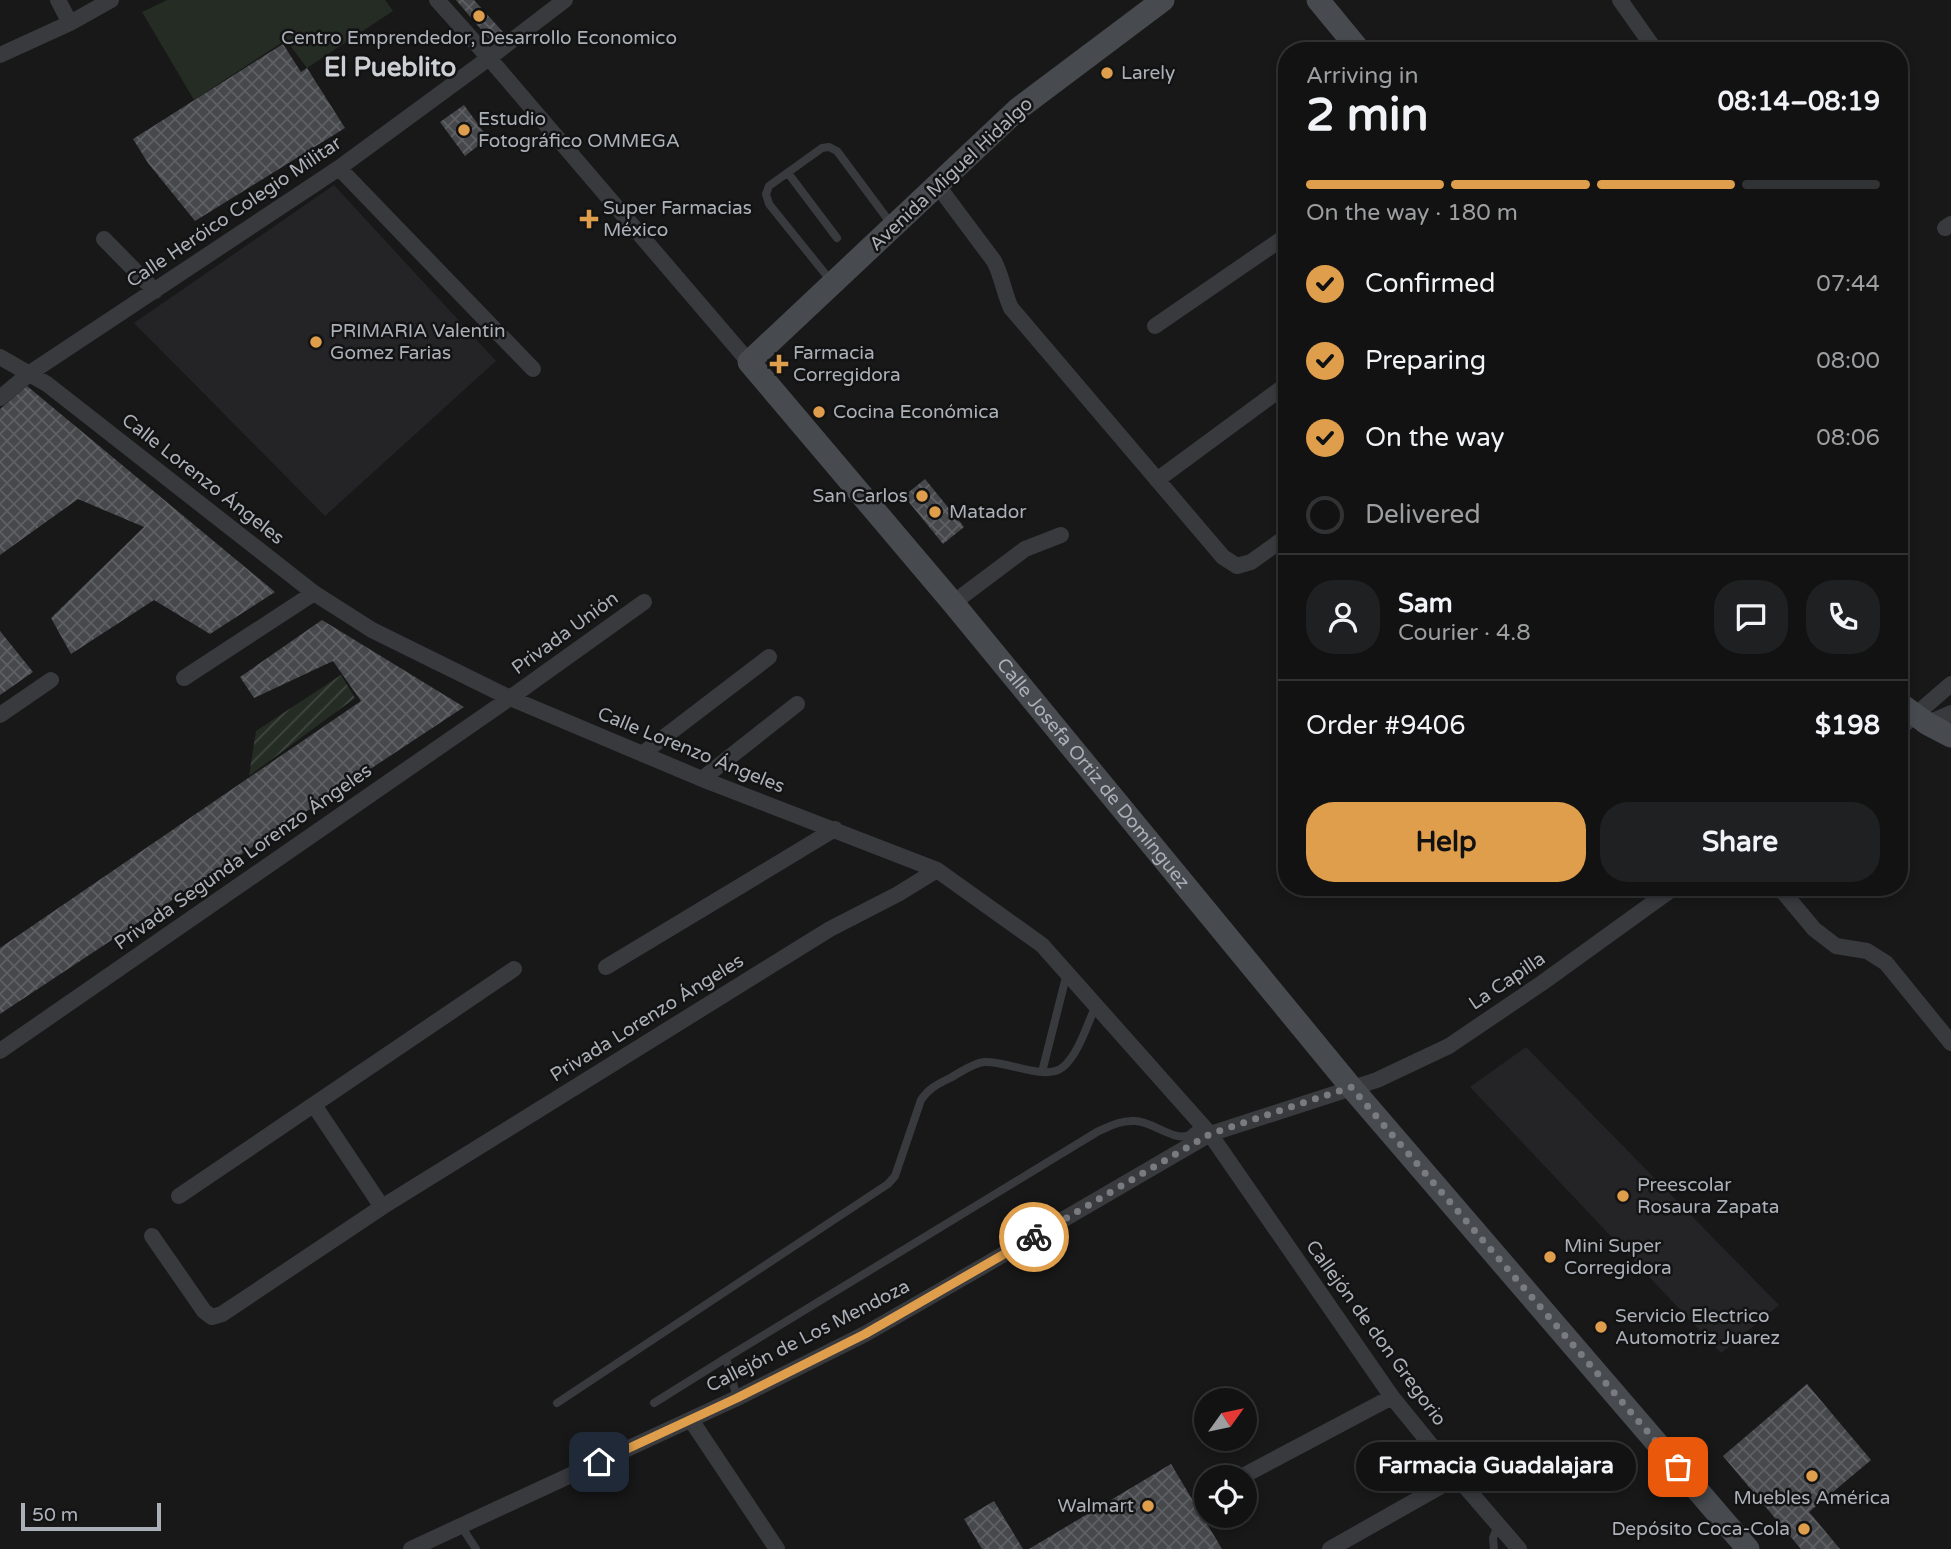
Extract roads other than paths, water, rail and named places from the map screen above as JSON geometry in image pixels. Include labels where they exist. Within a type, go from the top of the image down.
[{"type":"street","points":[[58,0],[70,23]]},
{"type":"street","points":[[0,55],[70,23],[111,0]]},
{"type":"street","name":"Calle Josefa Ortiz de Domínguez","points":[[437,0],[953,603],[1351,1087],[1748,1549]]},
{"type":"street","name":"Calle Heróico Colegio Militar","points":[[0,398],[30,373],[339,168],[565,0]]},
{"type":"street","name":"Avenida Miguel Hidalgo","points":[[749,362],[1018,109],[1163,0]]},
{"type":"street","points":[[1318,0],[1353,42]]},
{"type":"street","points":[[1620,0],[1650,42]]},
{"type":"street","points":[[339,168],[533,369]]},
{"type":"street","points":[[938,186],[994,261],[1012,308],[1223,557],[1237,566],[1251,562],[1278,543]]},
{"type":"street","points":[[104,239],[155,291]]},
{"type":"street","points":[[1156,326],[1278,242]]},
{"type":"street","name":"Calle Lorenzo Ángeles","points":[[0,357],[57,392],[314,593],[372,630],[510,698],[702,779],[936,870],[1042,945],[1206,1129]]},
{"type":"street","points":[[1157,480],[1278,391]]},
{"type":"street","points":[[953,603],[1025,548],[1061,535]]},
{"type":"street","points":[[184,677],[314,593]]},
{"type":"street","name":"Privada Unión","points":[[510,698],[644,602]]},
{"type":"street","points":[[642,754],[769,657]]},
{"type":"street","points":[[0,715],[51,680]]},
{"type":"street","points":[[1908,720],[1951,684]]},
{"type":"street","name":"Privada Segunda Lorenzo Ángeles","points":[[0,1051],[510,698]]},
{"type":"street","points":[[702,779],[797,704]]},
{"type":"street","points":[[1908,720],[1951,713]]},
{"type":"street","points":[[1908,720],[1951,736]]},
{"type":"street","points":[[606,967],[835,830]]},
{"type":"street","name":"Privada Lorenzo Ángeles","points":[[152,1236],[204,1311],[212,1317],[222,1314],[382,1206],[830,929],[898,894],[936,870]]},
{"type":"street","name":"La Capilla","points":[[1351,1087],[1377,1080],[1450,1046],[1663,896]]},
{"type":"street","points":[[1786,896],[1814,929],[1836,946],[1867,951],[1886,963],[1946,1031],[1951,1043]]},
{"type":"street","points":[[179,1196],[514,969]]},
{"type":"street","points":[[1206,1129],[1351,1087]]},
{"type":"street","points":[[314,1105],[382,1206]]},
{"type":"street","name":"Callejón de don Gregorio","points":[[1206,1129],[1392,1397],[1519,1549]]},
{"type":"street","name":"Callejón de Los Mendoza","points":[[411,1549],[691,1420],[865,1334],[1206,1129]]},
{"type":"street","points":[[1257,1469],[1392,1397]]},
{"type":"street","points":[[691,1420],[777,1549]]},
{"type":"street","points":[[1330,1549],[1457,1477]]},
{"type":"lane","points":[[833,284],[769,204],[766,194],[769,186],[822,148],[829,146],[837,151],[893,227]]},
{"type":"lane","points":[[788,173],[838,238]]},
{"type":"lane","points":[[1042,1072],[1068,973]]},
{"type":"lane","points":[[556,1403],[888,1184],[895,1176],[921,1100],[928,1090],[975,1064],[985,1062],[1042,1072],[1056,1071],[1064,1066],[1074,1053],[1096,1005]]},
{"type":"lane","points":[[654,1403],[1097,1132],[1116,1123],[1136,1120],[1175,1136],[1206,1129]]},
{"type":"lane","points":[[726,1358],[737,1398]]},
{"type":"lane","points":[[1494,1549],[1493,1538],[1498,1524]]},
{"type":"lane","points":[[461,1526],[476,1549]]},
{"type":"place","name":"Centro Emprendedor, Desarrollo Economico","points":[[479,16]]},
{"type":"place","name":"Larely","points":[[1107,73]]},
{"type":"place","name":"Estudio Fotográfico OMMEGA","points":[[464,130]]},
{"type":"place","name":"Super Farmacias México","points":[[589,219]]},
{"type":"place","name":"PRIMARIA Valentin Gomez Farias","points":[[316,342]]},
{"type":"place","name":"Farmacia Corregidora","points":[[779,364]]},
{"type":"place","name":"Cocina Económica","points":[[819,412]]},
{"type":"place","name":"San Carlos","points":[[922,496]]},
{"type":"place","name":"Matador","points":[[935,512]]},
{"type":"place","name":"Preescolar Rosaura Zapata","points":[[1623,1196]]},
{"type":"place","name":"Mini Super Corregidora","points":[[1550,1257]]},
{"type":"place","name":"Servicio Electrico Automotriz Juarez","points":[[1601,1327]]},
{"type":"place","name":"Farmacia Guadalajara","points":[[1678,1467]]},
{"type":"place","name":"Muebles América","points":[[1812,1476]]},
{"type":"place","name":"Walmart","points":[[1148,1506]]},
{"type":"place","name":"Depósito Coca-Cola","points":[[1804,1529]]},
{"type":"district","name":"El Pueblito","points":[[390,67]]}]
